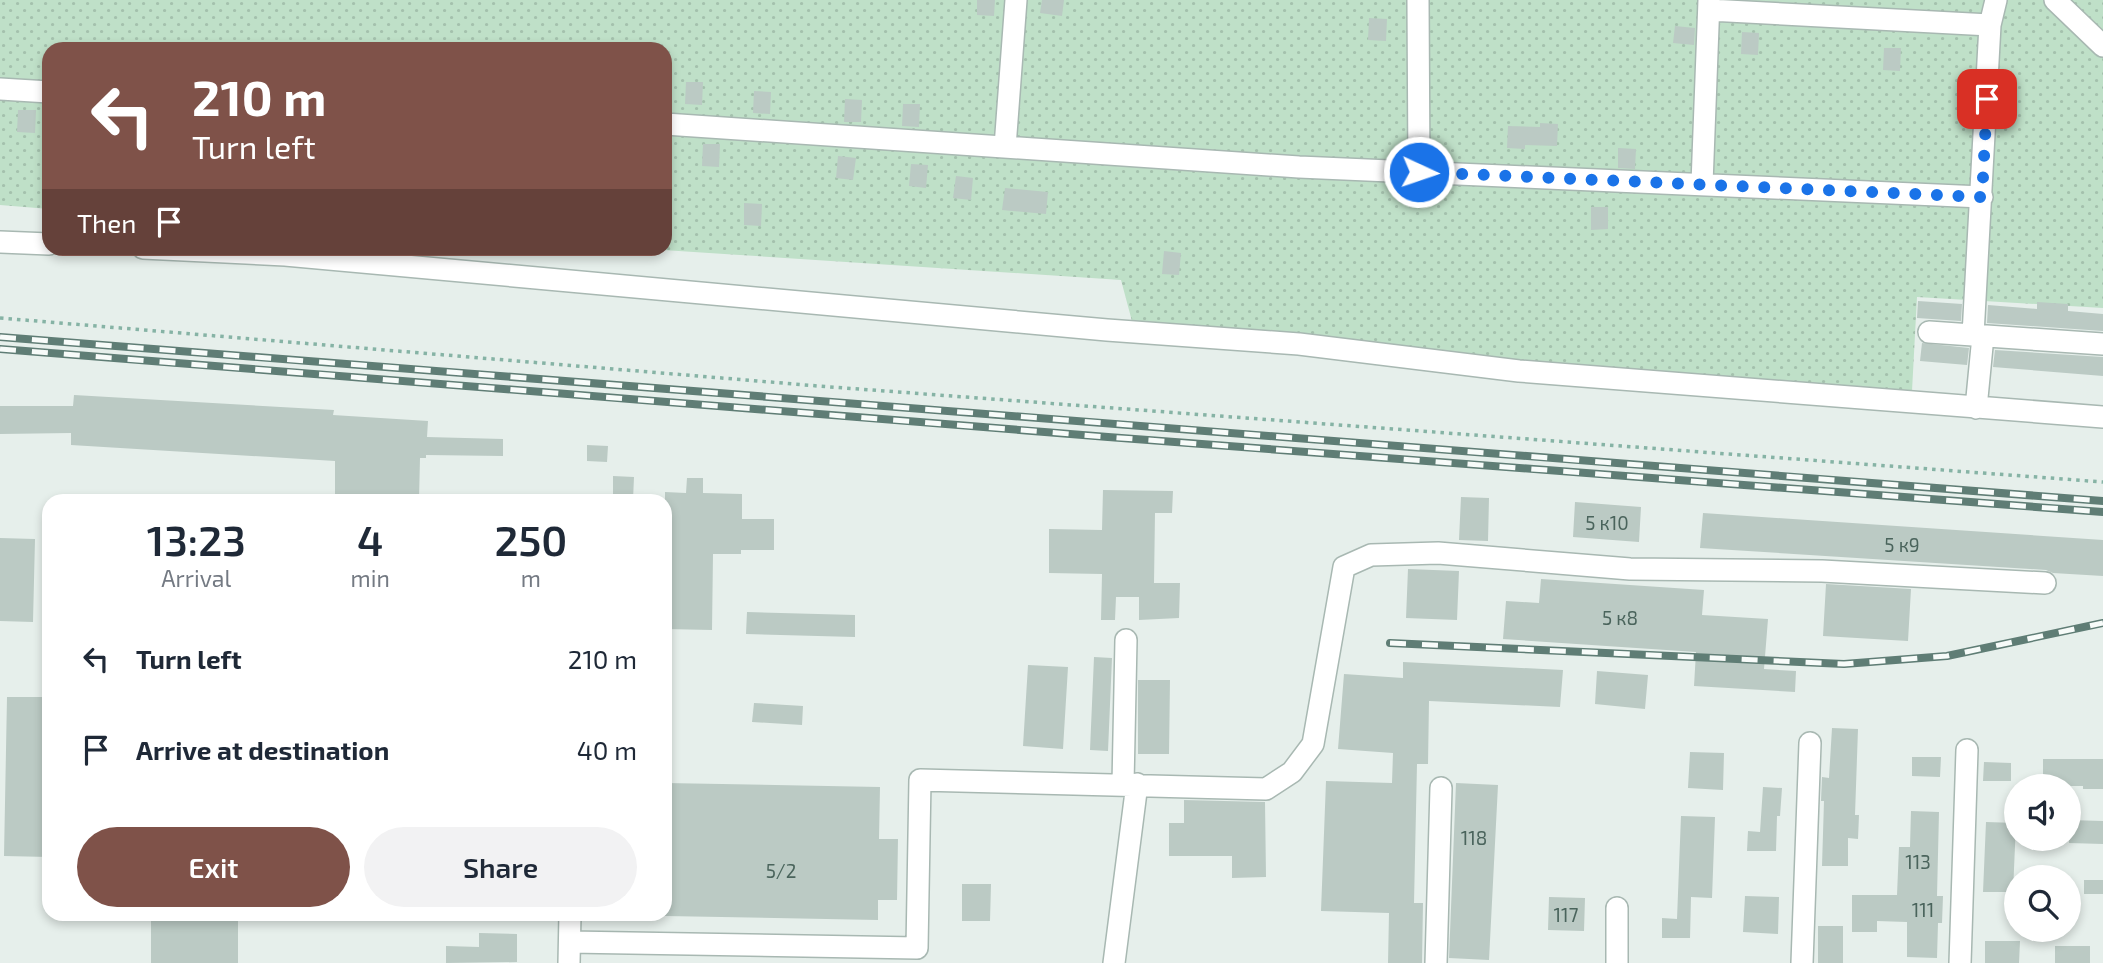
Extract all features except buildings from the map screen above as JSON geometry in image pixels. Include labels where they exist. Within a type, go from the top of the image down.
[{"type":"street","points":[[1005,147],[1016,0]]},
{"type":"street","points":[[1418,0],[1419,172]]},
{"type":"street","points":[[1976,408],[1990,25],[1996,0]]},
{"type":"street","points":[[2055,0],[2103,46]]},
{"type":"street","points":[[1703,184],[1709,5],[1990,25]]},
{"type":"street","points":[[0,89],[42,92]]},
{"type":"street","points":[[672,124],[1300,167],[1982,197]]},
{"type":"street","points":[[0,242],[42,244]]},
{"type":"street","points":[[296,256],[1107,330],[1299,344],[1520,371],[2103,418]]},
{"type":"street","points":[[1929,332],[2103,344]]},
{"type":"street","points":[[570,921],[569,953],[917,948],[920,780],[1266,789],[1292,772],[1314,744],[1344,568],[1371,555],[1438,553],[1630,569],[1822,571],[2045,583]]},
{"type":"street","points":[[1114,963],[1130,784],[1126,639]]},
{"type":"street","points":[[1802,963],[1810,743]]},
{"type":"street","points":[[1961,963],[1966,750]]},
{"type":"street","points":[[1436,963],[1441,788]]},
{"type":"street","points":[[1617,908],[1617,963]]},
{"type":"path","points":[[0,317],[818,386],[2103,482]]},
{"type":"green space","points":[[0,0],[2103,0],[2103,308],[1917,297],[1912,391],[1137,340],[1121,280],[672,251],[672,42],[42,42],[42,208],[0,205]]},
{"type":"railway","points":[[0,337],[2103,501]]},
{"type":"railway","points":[[0,349],[1108,437],[2103,512]]},
{"type":"railway","points":[[1390,643],[1844,664],[1947,656],[2103,623]]},
{"type":"route","points":[[1419,172],[1982,197],[1987,99]]}]
